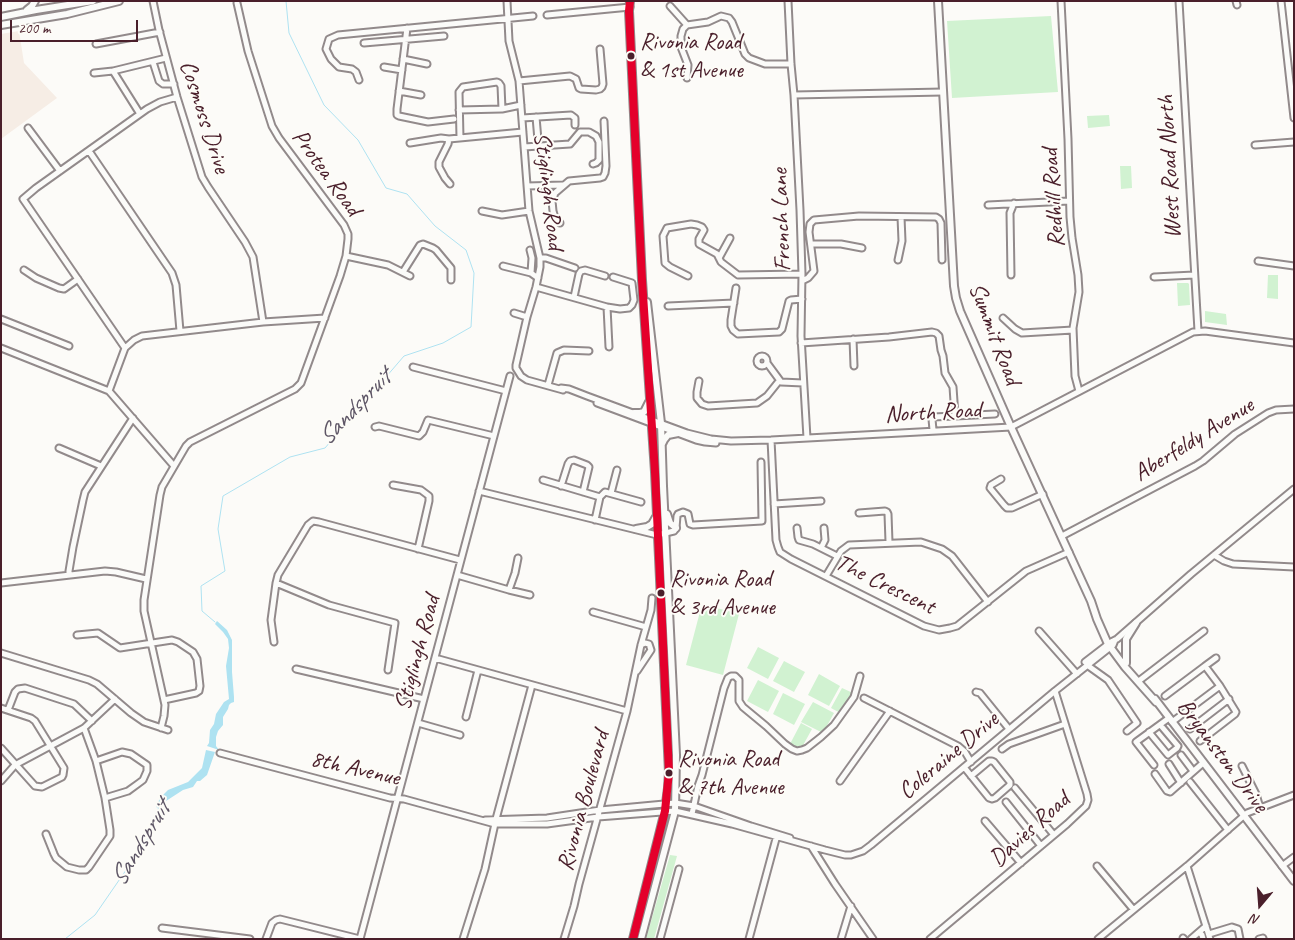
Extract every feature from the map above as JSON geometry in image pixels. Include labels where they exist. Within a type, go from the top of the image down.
[{"type":"main road","points":[[24,12],[35,1]]},
{"type":"main road","points":[[1,17],[93,1]]},
{"type":"main road","points":[[1,25],[37,20],[119,1]]},
{"type":"main road","name":"Summit Road","points":[[938,1],[954,293],[960,311],[1011,427],[1062,536],[1097,619],[1111,644]]},
{"type":"main road","points":[[629,6],[669,772],[667,803],[633,939]]},
{"type":"main road","points":[[641,939],[675,811],[676,750],[661,425],[642,268]]},
{"type":"main road","points":[[634,413],[640,414],[644,412],[650,399]]},
{"type":"main road","points":[[662,446],[668,435],[678,433]]},
{"type":"main road","points":[[663,486],[666,493],[668,519],[671,525],[676,528]]},
{"type":"main road","points":[[636,528],[647,527],[652,524],[656,517]]},
{"type":"main road","points":[[1126,663],[1126,640],[1136,623]]},
{"type":"main road","name":"Bryanston Drive","points":[[1111,644],[1294,881]]},
{"type":"main road","name":"Bryanston Drive","points":[[1111,644],[1125,667],[1156,702]]},
{"type":"street","points":[[35,1],[37,20]]},
{"type":"street","name":"Cosmoss Drive","points":[[153,1],[177,97],[205,183],[253,257],[263,322]]},
{"type":"street","name":"Stiglingh Road","points":[[506,1],[510,42],[519,81],[529,211],[540,258],[536,287],[516,364],[519,374],[527,380]]},
{"type":"street","name":"French Lane","points":[[788,1],[800,210],[802,274],[801,343],[807,438]]},
{"type":"street","name":"Redhill Road","points":[[1062,1],[1069,158],[1069,201],[1079,292],[1073,330],[1075,376],[1079,391]]},
{"type":"street","name":"West Road North","points":[[1178,1],[1198,331]]},
{"type":"street","points":[[1281,1],[1294,118]]},
{"type":"street","name":"Protea Road","points":[[174,466],[190,442],[295,389],[303,380],[346,256],[348,234],[344,225],[272,126],[248,51],[237,3]]},
{"type":"street","points":[[547,15],[629,6]]},
{"type":"street","points":[[670,6],[687,25]]},
{"type":"street","points":[[359,80],[356,72],[339,67],[331,59],[326,51],[330,38],[338,35],[533,16]]},
{"type":"street","points":[[687,25],[708,22],[721,16],[726,16],[732,22],[745,54],[749,58],[765,64],[791,64]]},
{"type":"street","points":[[686,78],[688,65],[681,47],[681,36],[687,25]]},
{"type":"street","points":[[407,28],[396,113],[398,116],[428,122],[454,119]]},
{"type":"street","points":[[96,44],[160,32]]},
{"type":"street","points":[[364,43],[444,36]]},
{"type":"street","points":[[519,81],[570,76],[576,78],[580,89],[596,90],[602,88],[600,49]]},
{"type":"street","points":[[94,73],[113,71],[166,58]]},
{"type":"street","points":[[403,60],[427,64]]},
{"type":"street","points":[[154,62],[159,81],[161,83],[174,84]]},
{"type":"street","points":[[384,67],[402,70]]},
{"type":"street","points":[[113,71],[140,114]]},
{"type":"street","points":[[460,138],[459,92],[463,87],[497,82],[501,84],[502,108]]},
{"type":"street","points":[[399,91],[421,95]]},
{"type":"street","points":[[794,95],[943,92]]},
{"type":"street","points":[[125,348],[23,199],[140,114],[157,104],[177,97]]},
{"type":"street","points":[[460,110],[521,105]]},
{"type":"street","points":[[522,118],[571,115],[575,118],[575,126]]},
{"type":"street","points":[[536,117],[538,140]]},
{"type":"street","points":[[560,223],[554,215],[552,201],[564,185],[570,181],[603,177],[606,166],[604,121]]},
{"type":"street","points":[[28,128],[60,171]]},
{"type":"street","points":[[410,143],[441,138],[523,132]]},
{"type":"street","points":[[524,147],[570,144],[580,132],[589,132],[596,136],[598,142],[599,160],[593,164]]},
{"type":"street","points":[[449,138],[439,162],[445,178],[450,184]]},
{"type":"street","points":[[1255,145],[1294,142]]},
{"type":"street","points":[[89,151],[172,273],[176,285],[180,331]]},
{"type":"street","points":[[527,186],[564,185]]},
{"type":"street","points":[[988,205],[1069,201]]},
{"type":"street","points":[[1011,275],[1010,214],[1014,204]]},
{"type":"street","points":[[482,211],[502,215],[529,211]]},
{"type":"street","points":[[802,281],[808,278],[814,271],[809,229],[814,220],[859,216],[933,217],[939,219],[940,223],[942,260]]},
{"type":"street","points":[[898,260],[902,241],[901,217]]},
{"type":"street","points":[[688,276],[665,263],[663,236],[667,228],[688,224],[700,226],[704,230],[699,239],[699,244],[717,254],[721,262],[738,275],[802,274]]},
{"type":"street","points":[[720,258],[730,238]]},
{"type":"street","points":[[403,272],[420,245],[426,244],[436,250],[451,268],[451,280]]},
{"type":"street","points":[[811,244],[841,244],[862,248]]},
{"type":"street","points":[[530,250],[532,273]]},
{"type":"street","points":[[346,256],[388,265],[410,276]]},
{"type":"street","points":[[540,258],[546,258],[575,268]]},
{"type":"street","points":[[1258,261],[1294,266]]},
{"type":"street","points":[[503,266],[532,273],[538,278]]},
{"type":"street","points":[[24,270],[58,288],[66,288],[78,279]]},
{"type":"street","points":[[574,297],[581,271],[585,270],[604,276]]},
{"type":"street","points":[[1154,277],[1194,275]]},
{"type":"street","points":[[536,287],[607,307],[629,308],[634,298],[631,282],[613,277]]},
{"type":"street","points":[[736,288],[731,326],[735,332],[743,334],[779,332],[782,329],[789,301],[802,299]]},
{"type":"street","points":[[668,306],[734,303]]},
{"type":"street","points":[[607,307],[609,347]]},
{"type":"street","points":[[514,313],[527,317]]},
{"type":"street","points":[[108,391],[125,348],[145,334],[263,322],[325,318]]},
{"type":"street","points":[[1003,318],[1014,329],[1022,333],[1073,330]]},
{"type":"street","points":[[1,319],[69,346]]},
{"type":"street","name":"North Road","points":[[527,380],[560,388],[651,422],[697,436],[731,441],[771,440],[1011,427],[1189,333],[1198,331],[1294,343]]},
{"type":"street","points":[[801,343],[936,333],[943,356],[945,373],[953,388],[955,416]]},
{"type":"street","points":[[853,339],[854,366]]},
{"type":"street","points":[[1,348],[108,391],[174,466],[160,492],[144,600],[144,612],[164,700],[164,716],[161,728]]},
{"type":"street","points":[[548,385],[557,353],[564,350],[589,351]]},
{"type":"street","points":[[767,363],[779,381],[784,383],[804,383]]},
{"type":"street","points":[[413,367],[506,391]]},
{"type":"street","name":"Stiglingh Road","points":[[360,939],[510,376]]},
{"type":"street","points":[[699,381],[697,398],[702,404],[708,406],[757,403],[767,396],[779,381]]},
{"type":"street","name":"North Road","points":[[560,388],[569,389],[634,413],[651,422]]},
{"type":"street","name":"Aberfeldy Avenue","points":[[1062,536],[1195,466],[1235,434],[1268,413],[1276,410],[1294,409]]},
{"type":"street","points":[[933,430],[933,417],[995,414]]},
{"type":"street","points":[[69,575],[83,500],[88,486],[132,418]]},
{"type":"street","points":[[376,427],[379,426],[419,436],[423,432],[428,420],[494,436]]},
{"type":"street","name":"North Road","points":[[661,425],[706,442],[722,443],[731,441]]},
{"type":"street","name":"The Crescent","points":[[771,440],[777,543],[780,552],[924,626],[939,630],[957,626],[1026,571],[1069,552]]},
{"type":"street","points":[[59,448],[102,466]]},
{"type":"street","points":[[561,486],[568,464],[574,460],[589,467],[583,492]]},
{"type":"street","points":[[479,491],[595,520],[636,528],[657,535],[673,532],[676,528],[677,516],[683,512],[688,514],[690,524],[693,525],[763,521],[761,462]]},
{"type":"street","points":[[611,493],[616,470]]},
{"type":"street","points":[[1000,479],[991,485],[990,488],[1007,508],[1012,508],[1043,494]]},
{"type":"street","points":[[543,480],[600,497]]},
{"type":"street","points":[[393,485],[421,490],[429,496],[418,549]]},
{"type":"street","name":"Coleraine Drive","points":[[851,855],[865,850],[1294,489]]},
{"type":"street","points":[[595,520],[600,497],[605,492],[642,502]]},
{"type":"street","points":[[774,504],[821,501]]},
{"type":"street","points":[[859,513],[887,512],[889,542]]},
{"type":"street","points":[[274,642],[271,620],[278,576],[308,525],[313,521],[460,560]]},
{"type":"street","points":[[797,528],[799,540],[837,556]]},
{"type":"street","points":[[821,548],[825,539],[824,528]]},
{"type":"street","points":[[826,576],[837,556],[843,548],[849,545],[922,542],[942,549],[952,556],[988,602]]},
{"type":"street","points":[[1214,555],[1233,564],[1294,567]]},
{"type":"street","points":[[509,590],[518,558]]},
{"type":"street","points":[[1,583],[105,571],[146,580]]},
{"type":"street","points":[[457,575],[530,595]]},
{"type":"street","points":[[276,583],[329,605],[395,624],[388,670]]},
{"type":"street","name":"Rivonia Boulevard","points":[[564,939],[627,711],[641,645],[651,610],[652,598]]},
{"type":"street","points":[[592,612],[646,627]]},
{"type":"street","points":[[1038,631],[1076,673]]},
{"type":"street","points":[[1140,680],[1204,631]]},
{"type":"street","points":[[77,635],[98,634],[120,648],[169,639],[174,640],[193,652],[197,659],[200,686],[198,692],[164,700]]},
{"type":"street","name":"Rivonia Boulevard","points":[[636,672],[651,650],[649,644],[641,645]]},
{"type":"street","points":[[1,653],[89,680],[97,684],[144,722],[168,730]]},
{"type":"street","points":[[435,658],[627,711]]},
{"type":"street","points":[[1165,696],[1216,658]]},
{"type":"street","points":[[1084,666],[1108,680],[1139,722],[1127,731]]},
{"type":"street","points":[[1200,741],[1235,714],[1236,710],[1205,666]]},
{"type":"street","points":[[296,669],[424,699]]},
{"type":"street","points":[[466,716],[478,670]]},
{"type":"street","points":[[692,814],[724,688],[730,676],[735,676],[739,680],[739,701],[743,707],[785,744],[797,751],[807,748],[834,725],[850,705],[860,676]]},
{"type":"street","points":[[463,939],[484,870],[532,685]]},
{"type":"street","points":[[1154,765],[1137,743],[1138,740],[1220,686]]},
{"type":"street","points":[[8,710],[15,692],[25,688],[74,704],[92,721]]},
{"type":"street","name":"Davies Road","points":[[930,939],[1085,808],[1088,800],[1086,790],[1054,691]]},
{"type":"street","points":[[976,692],[980,693],[1010,728]]},
{"type":"street","points":[[864,698],[958,746],[971,762]]},
{"type":"street","points":[[1,781],[15,765],[84,728],[115,699]]},
{"type":"street","points":[[1190,730],[1229,699]]},
{"type":"street","points":[[1,708],[34,719],[64,768],[64,773],[62,777],[42,787],[38,787],[32,784],[1,748]]},
{"type":"street","points":[[840,781],[890,711]]},
{"type":"street","points":[[418,723],[460,735]]},
{"type":"street","points":[[1002,749],[1009,744],[1065,724]]},
{"type":"street","points":[[1149,732],[1166,755],[1168,755],[1178,746],[1162,727]]},
{"type":"street","points":[[46,834],[54,855],[62,864],[79,870],[87,869],[110,836],[105,798],[96,761],[84,728]]},
{"type":"street","points":[[96,761],[122,752],[130,754],[146,764],[147,767],[147,771],[139,783],[128,791],[105,798]]},
{"type":"street","name":"8th Avenue","points":[[220,752],[374,794],[404,799],[482,820],[495,822],[547,821]]},
{"type":"street","points":[[1181,755],[1193,772]]},
{"type":"street","points":[[964,767],[971,776],[989,798],[994,798],[1010,785],[1010,782],[992,761],[989,761],[971,776]]},
{"type":"street","points":[[1155,774],[1168,792],[1203,763]]},
{"type":"street","points":[[1169,764],[1181,782]]},
{"type":"street","points":[[1242,766],[1253,787],[1260,808]]},
{"type":"street","points":[[1190,782],[1228,830]]},
{"type":"street","points":[[1015,788],[1054,835]]},
{"type":"street","points":[[1098,939],[1187,866],[1247,813],[1294,795]]},
{"type":"street","points":[[1006,802],[1041,846]]},
{"type":"street","points":[[547,821],[600,810],[675,803],[694,806],[810,846],[851,855]]},
{"type":"street","points":[[547,821],[665,810],[675,811],[851,855]]},
{"type":"street","points":[[985,821],[1021,863]]},
{"type":"street","points":[[749,939],[777,835]]},
{"type":"street","points":[[810,846],[874,939]]},
{"type":"street","points":[[823,866],[822,858],[825,850]]},
{"type":"street","points":[[1282,866],[1294,857]]},
{"type":"street","points":[[1097,866],[1133,909]]},
{"type":"street","points":[[1187,866],[1210,937],[1232,927],[1238,929],[1240,939]]},
{"type":"street","points":[[660,939],[679,869]]},
{"type":"street","points":[[842,939],[851,906]]},
{"type":"street","points":[[266,939],[272,923],[280,919],[360,939]]},
{"type":"street","points":[[1191,939],[1206,926]]},
{"type":"street","points":[[162,928],[250,939]]},
{"type":"street","points":[[1199,932],[1203,939]]},
{"type":"shaded area","points":[[19,31],[24,63],[57,98],[1,139],[1,34]]},
{"type":"green space","points":[[1051,16],[1058,92],[952,98],[947,21]]},
{"type":"green space","points":[[1109,115],[1110,126],[1088,128],[1087,116]]},
{"type":"green space","points":[[1120,166],[1131,166],[1132,188],[1121,189]]},
{"type":"green space","points":[[1268,275],[1278,275],[1278,299],[1267,298]]},
{"type":"green space","points":[[1177,283],[1189,284],[1190,305],[1178,306]]},
{"type":"green space","points":[[1205,311],[1226,314],[1227,325],[1205,322]]},
{"type":"green space","points":[[702,604],[739,614],[723,675],[686,665]]},
{"type":"green space","points":[[758,647],[779,658],[768,679],[747,668]]},
{"type":"green space","points":[[784,661],[805,672],[794,692],[773,681]]},
{"type":"green space","points":[[819,674],[840,686],[829,706],[808,695]]},
{"type":"green space","points":[[758,680],[779,691],[768,712],[747,701]]},
{"type":"green space","points":[[842,688],[853,693],[842,714],[831,708]]},
{"type":"green space","points":[[783,693],[805,704],[794,725],[773,714]]},
{"type":"green space","points":[[813,702],[834,713],[823,733],[801,722]]},
{"type":"green space","points":[[801,723],[812,729],[801,749],[790,744]]},
{"type":"green space","points":[[670,855],[677,856],[654,939],[646,939]]},
{"type":"water","points":[[217,621],[227,630],[232,640],[234,697],[234,702],[229,705],[223,717],[223,725],[216,737],[216,746],[219,750],[207,746],[216,714],[224,702],[229,699],[226,666],[229,648],[228,639],[215,624]]},
{"type":"water","points":[[206,750],[215,752],[207,775],[200,781],[197,781],[193,787],[183,790],[159,808],[156,807],[160,798],[168,790],[188,782],[202,768]]},
{"type":"waterway","name":"Sandspruit","points":[[215,622],[202,611],[201,586],[225,571],[218,529],[223,496],[290,457],[325,448],[404,356],[443,343],[471,327],[474,273],[466,250],[435,226],[407,194],[386,188],[358,140],[324,105],[289,33],[286,1]]},
{"type":"waterway","name":"Sandspruit","points":[[65,939],[95,915],[153,831],[153,820],[159,807]]},
{"type":"transit line","points":[[630,1],[642,280],[655,472],[669,772],[665,811],[633,939]]},
{"type":"place","name":"Rivonia Road & 1st Avenue","points":[[631,56]]},
{"type":"place","name":"Rivonia Road & 3rd Avenue","points":[[661,593]]},
{"type":"place","name":"Rivonia Road & 7th Avenue","points":[[669,773]]}]
